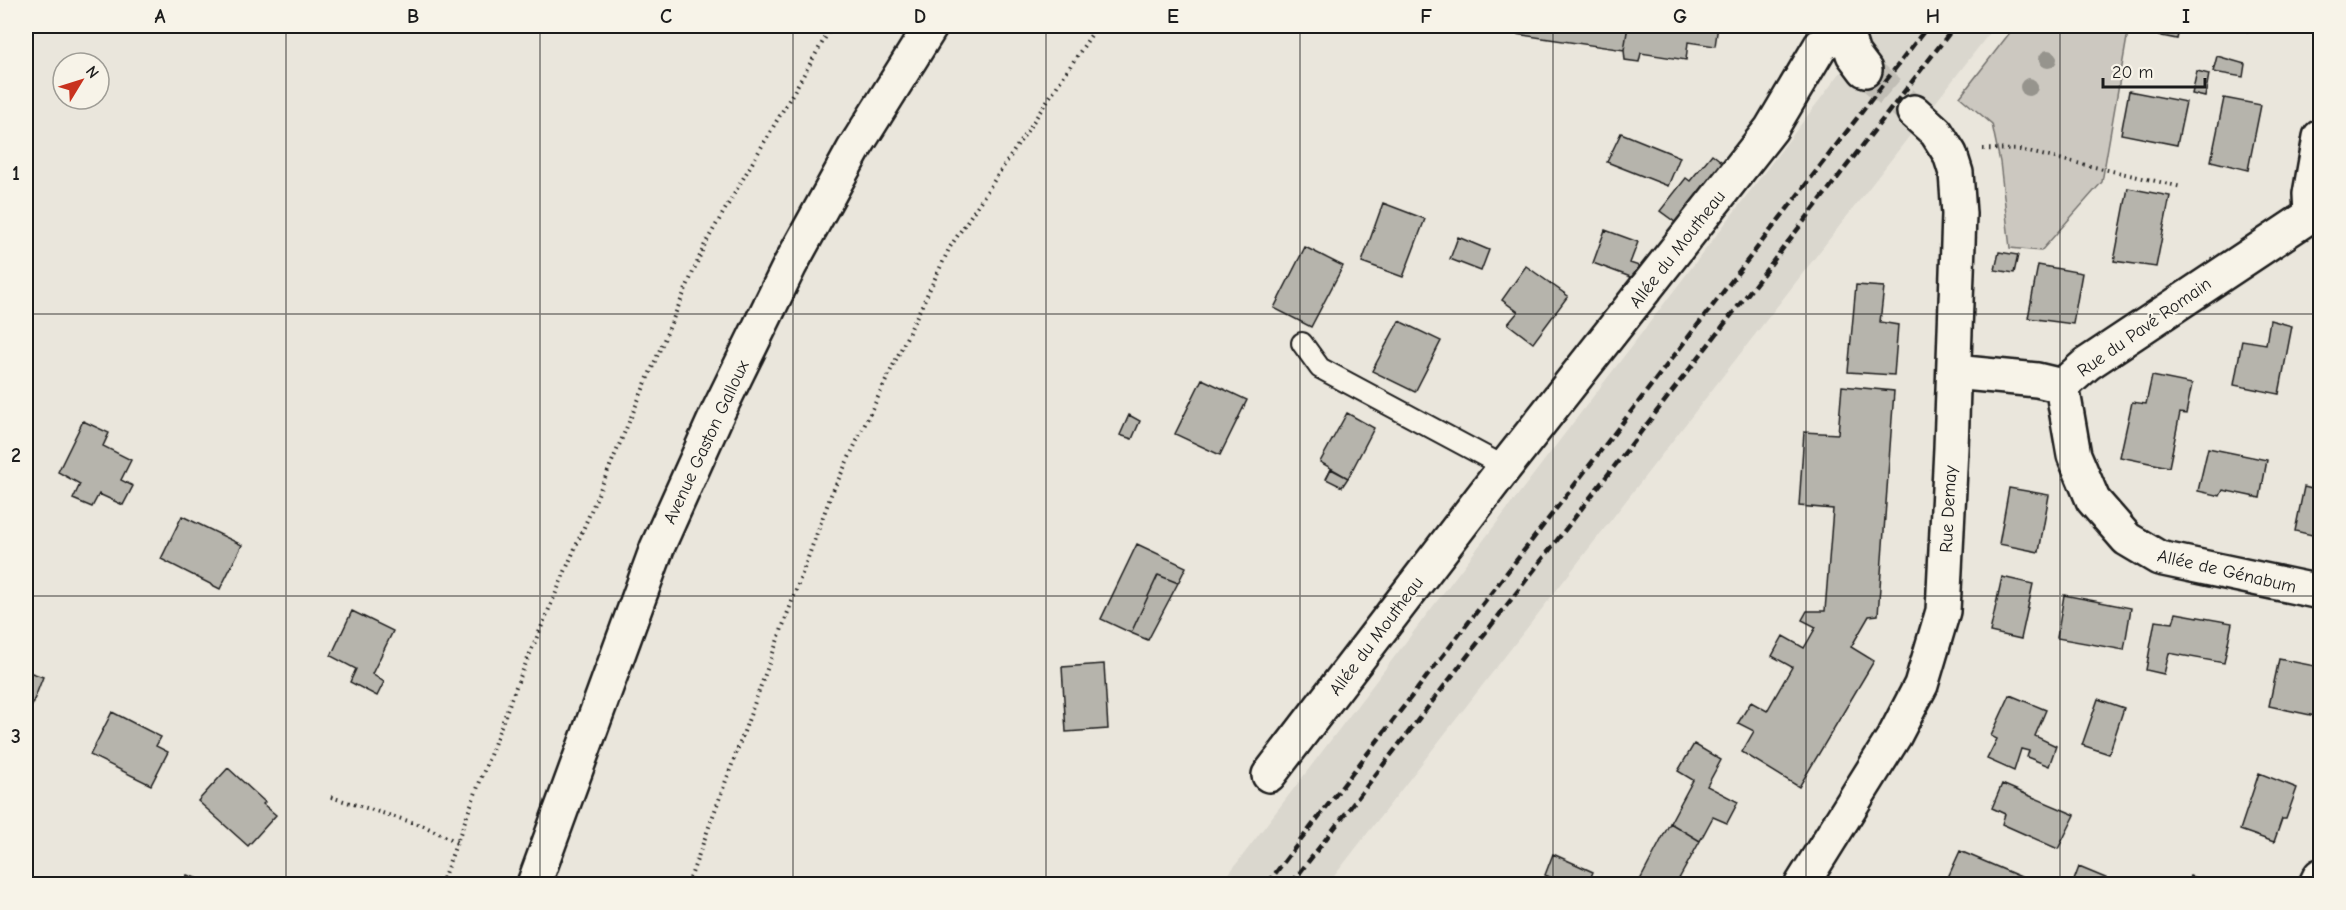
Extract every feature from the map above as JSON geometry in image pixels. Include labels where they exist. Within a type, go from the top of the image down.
[{"type":"street","name":"Avenue Gaston Galloux","points":[[534,885],[657,548],[718,412],[790,266],[854,149],[931,26]]},
{"type":"street","points":[[1844,28],[1853,54],[1865,70]]},
{"type":"street","name":"Allée du Moutheau","points":[[1269,775],[1505,467],[1771,129],[1821,45],[1844,28]]},
{"type":"street","name":"Rue Demay","points":[[1802,885],[1895,735],[1916,695],[1943,612],[1959,214],[1956,173],[1945,144],[1914,112]]},
{"type":"street","points":[[2316,216],[2310,194],[2320,137]]},
{"type":"street","name":"Rue du Pavé Romain","points":[[1954,372],[2037,380],[2062,386],[2087,364],[2316,216]]},
{"type":"street","name":"Allée de Génabum","points":[[2062,386],[2074,455],[2089,491],[2093,500],[2127,539],[2158,558],[2320,592]]},
{"type":"street","points":[[2316,885],[2320,876]]},
{"type":"lane","points":[[1302,343],[1320,368],[1505,467]]},
{"type":"path","points":[[441,885],[517,684],[705,244],[832,26]]},
{"type":"path","points":[[688,885],[831,495],[950,247],[1097,26]]},
{"type":"path","points":[[1980,149],[2020,150],[2182,188]]},
{"type":"path","points":[[331,797],[424,826],[457,842]]},
{"type":"shaded area","points":[[1876,26],[1995,26],[1328,884],[1221,884]]},
{"type":"shaded area","points":[[2015,26],[2129,26],[2102,182],[2041,251],[2010,248],[2000,162],[1992,124],[1960,97]]},
{"type":"building","points":[[1503,26],[1628,26],[1624,50],[1502,32]]},
{"type":"building","points":[[1628,26],[1718,26],[1715,46],[1688,42],[1686,60],[1641,53],[1639,62],[1625,60],[1624,50]]},
{"type":"building","points":[[2149,26],[2180,26],[2177,39],[2147,33]]},
{"type":"building","points":[[2219,26],[2252,26],[2251,32]]},
{"type":"building","points":[[2217,56],[2245,64],[2243,77],[2213,72]]},
{"type":"building","points":[[2197,71],[2209,74],[2205,97],[2192,94]]},
{"type":"building","points":[[2129,91],[2186,102],[2177,145],[2121,134]]},
{"type":"building","points":[[2224,98],[2261,105],[2248,170],[2211,161]]},
{"type":"building","points":[[1621,133],[1680,157],[1668,186],[1607,162]]},
{"type":"building","points":[[1712,154],[1726,165],[1679,225],[1660,211],[1686,178],[1690,181]]},
{"type":"building","points":[[2128,188],[2170,196],[2156,267],[2114,261]]},
{"type":"building","points":[[1383,203],[1425,219],[1403,277],[1362,262]]},
{"type":"building","points":[[1605,230],[1638,242],[1630,263],[1645,268],[1636,279],[1593,263]]},
{"type":"building","points":[[1458,237],[1489,250],[1481,271],[1450,259]]},
{"type":"building","points":[[1305,247],[1343,266],[1311,327],[1274,308]]},
{"type":"building","points":[[1999,252],[2018,255],[2014,273],[1995,270]]},
{"type":"building","points":[[2038,265],[2082,273],[2073,324],[2028,318]]},
{"type":"building","points":[[1526,266],[1568,296],[1533,343],[1508,324],[1518,312],[1502,300]]},
{"type":"building","points":[[1856,285],[1884,287],[1880,322],[1898,325],[1894,375],[1848,372]]},
{"type":"building","points":[[2320,288],[2320,324],[2314,322]]},
{"type":"building","points":[[2270,320],[2292,326],[2279,394],[2234,385],[2242,340],[2266,344]]},
{"type":"building","points":[[1399,321],[1441,341],[1415,392],[1372,371]]},
{"type":"building","points":[[2152,376],[2192,384],[2186,414],[2180,413],[2169,467],[2120,457],[2132,402],[2146,404]]},
{"type":"building","points":[[1202,379],[1247,400],[1220,455],[1175,434]]},
{"type":"building","points":[[1842,386],[1894,391],[1878,615],[1869,616],[1851,647],[1874,661],[1799,787],[1742,752],[1754,731],[1738,723],[1751,702],[1767,711],[1792,667],[1772,656],[1783,636],[1804,648],[1816,627],[1802,620],[1807,611],[1825,611],[1833,509],[1799,506],[1804,432],[1838,434]]},
{"type":"building","points":[[1347,413],[1374,428],[1348,478],[1320,462]]},
{"type":"building","points":[[1129,415],[1140,421],[1132,439],[1120,435]]},
{"type":"building","points":[[83,421],[109,433],[103,446],[131,460],[121,480],[133,486],[123,505],[99,494],[92,507],[73,499],[80,484],[58,472]]},
{"type":"building","points":[[2208,448],[2267,460],[2260,498],[2223,490],[2220,496],[2198,491]]},
{"type":"building","points":[[1331,469],[1348,478],[1342,487],[1326,479]]},
{"type":"building","points":[[2304,487],[2320,491],[2320,532],[2315,531],[2312,535],[2295,531]]},
{"type":"building","points":[[2009,488],[2049,495],[2039,552],[1999,544]]},
{"type":"building","points":[[182,516],[242,545],[220,589],[161,559]]},
{"type":"building","points":[[1137,544],[1186,567],[1178,583],[1158,575],[1131,633],[1101,619]]},
{"type":"building","points":[[1158,575],[1178,583],[1148,640],[1131,633]]},
{"type":"building","points":[[2002,577],[2033,584],[2021,639],[1990,632]]},
{"type":"building","points":[[2064,595],[2131,608],[2124,650],[2057,638]]},
{"type":"building","points":[[352,611],[393,631],[372,674],[384,682],[377,696],[350,682],[356,669],[331,656]]},
{"type":"building","points":[[2176,613],[2232,623],[2224,663],[2169,653],[2164,674],[2146,670],[2155,621],[2173,623]]},
{"type":"building","points":[[2279,659],[2320,667],[2320,717],[2269,706]]},
{"type":"building","points":[[1104,664],[1108,729],[1066,732],[1062,667]]},
{"type":"building","points":[[26,671],[43,677],[27,718],[26,717]]},
{"type":"building","points":[[2010,695],[2046,710],[2035,736],[2056,746],[2049,766],[2027,757],[2029,751],[2021,749],[2014,771],[1987,759],[1997,739],[1991,736]]},
{"type":"building","points":[[2098,699],[2124,708],[2109,754],[2082,745]]},
{"type":"building","points":[[112,712],[161,737],[156,746],[168,752],[151,785],[90,755]]},
{"type":"building","points":[[1694,744],[1721,760],[1707,786],[1738,802],[1727,823],[1713,817],[1700,841],[1670,823],[1693,780],[1678,771]]},
{"type":"building","points":[[228,768],[276,815],[248,846],[198,801]]},
{"type":"building","points":[[2259,773],[2297,788],[2286,819],[2282,819],[2274,842],[2240,830]]},
{"type":"building","points":[[2002,784],[2075,815],[2058,849],[2002,824],[2005,814],[1992,808]]},
{"type":"building","points":[[1670,823],[1700,841],[1676,884],[1638,884]]},
{"type":"building","points":[[1960,851],[2021,877],[2018,884],[1945,884]]},
{"type":"building","points":[[1553,854],[1593,872],[1588,884],[1566,884],[1545,875]]},
{"type":"building","points":[[2079,867],[2120,884],[2073,883]]},
{"type":"building","points":[[187,875],[213,884],[184,884]]},
{"type":"building","points":[[2190,876],[2212,884],[2187,884]]},
{"type":"tunnel","points":[[1865,70],[1914,112]]},
{"type":"railway","points":[[1267,884],[1928,26]]},
{"type":"railway","points":[[1291,884],[1955,26]]}]
